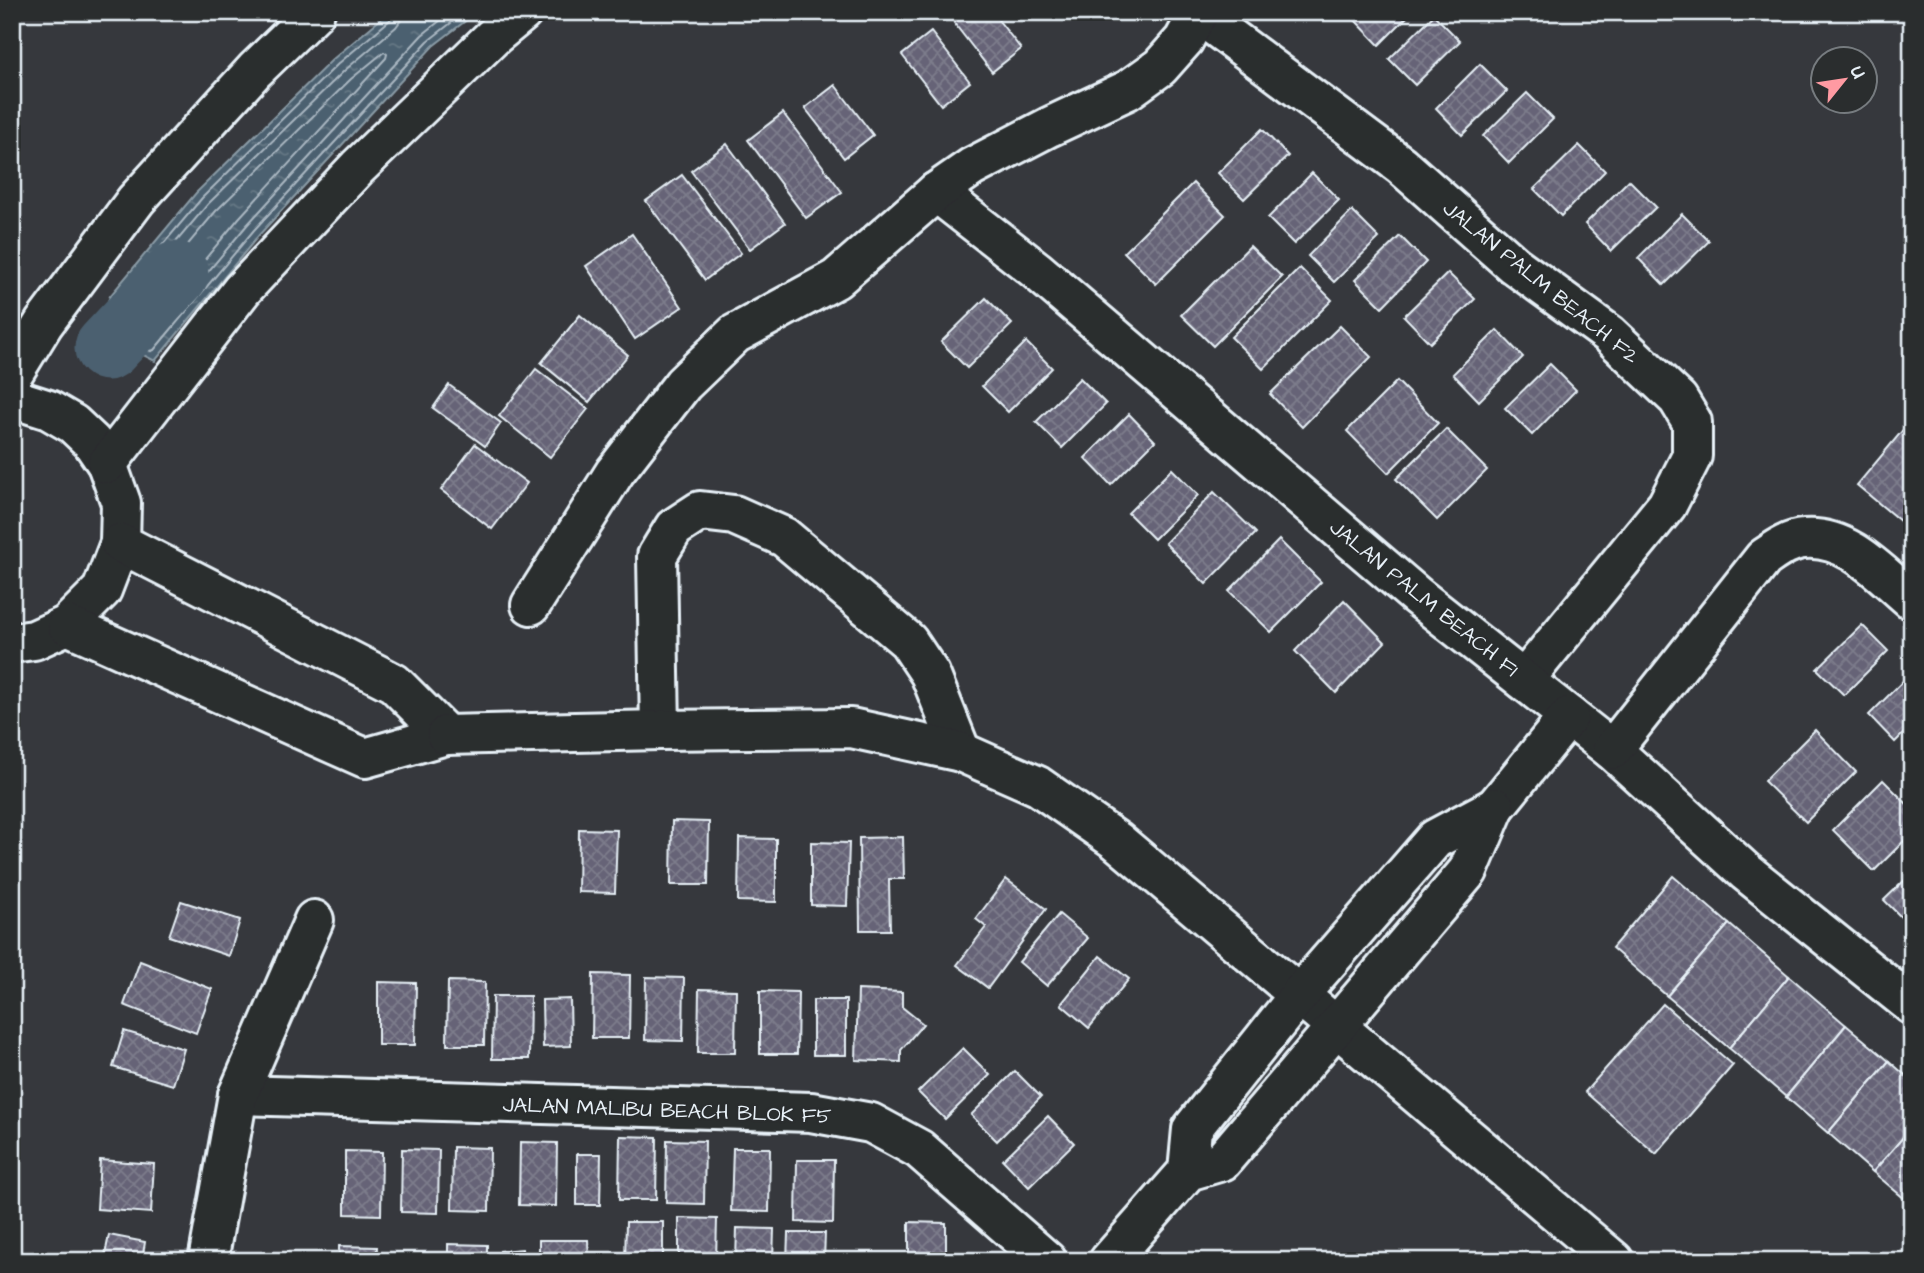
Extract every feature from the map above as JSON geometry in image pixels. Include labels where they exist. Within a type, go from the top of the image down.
[{"type":"street","points":[[12,375],[44,323],[136,200],[255,70],[315,12]]},
{"type":"street","points":[[107,464],[242,290],[358,167],[495,35],[523,12]]},
{"type":"street","points":[[531,605],[615,472],[683,384],[735,334],[836,279],[936,192],[983,161],[1128,90],[1160,67],[1184,40],[1197,13]]},
{"type":"street","name":"JALAN PALM BEACH F2","points":[[1197,13],[1401,165],[1514,265],[1609,334],[1678,399],[1692,422],[1692,456],[1667,505],[1524,680]]},
{"type":"street","name":"JALAN PALM BEACH F1","points":[[936,192],[1037,270],[1417,596],[1612,750],[1746,872],[1912,1005]]},
{"type":"street","points":[[12,401],[49,410],[73,424],[92,442],[107,464],[121,503],[120,543],[102,590],[67,625],[34,640],[12,643]]},
{"type":"street","points":[[660,730],[657,556],[674,528],[700,511],[734,515],[784,537],[908,641],[930,674],[961,752]]},
{"type":"street","points":[[1612,750],[1764,558],[1786,544],[1804,539],[1835,542],[1862,558],[1912,600]]},
{"type":"street","points":[[120,543],[394,683],[446,735]]},
{"type":"street","points":[[67,625],[365,758],[446,735],[851,728],[961,752],[1038,786],[1117,841],[1615,1261]]},
{"type":"street","points":[[1109,1261],[1188,1171],[1222,1161],[1468,871],[1494,807],[1569,716]]},
{"type":"street","points":[[1188,1171],[1192,1129],[1299,995],[1435,839],[1494,807]]},
{"type":"street","points":[[208,1261],[239,1095],[314,920]]},
{"type":"street","name":"JALAN MALIBU BEACH BLOK F5","points":[[239,1095],[811,1112],[871,1122],[919,1149],[1047,1261]]},
{"type":"water","points":[[389,12],[477,12],[433,46],[259,235],[155,361],[96,331],[110,296],[196,193],[333,59]]},
{"type":"building","points":[[967,12],[992,12],[1021,49],[992,72],[954,23]]},
{"type":"building","points":[[1359,12],[1412,12],[1379,45],[1353,18]]},
{"type":"building","points":[[1434,15],[1460,41],[1415,85],[1389,59]]},
{"type":"building","points":[[931,32],[970,82],[941,105],[902,55]]},
{"type":"building","points":[[1480,64],[1507,91],[1462,135],[1436,108]]},
{"type":"building","points":[[835,85],[873,135],[844,158],[805,108]]},
{"type":"building","points":[[1527,93],[1553,119],[1509,163],[1483,136]]},
{"type":"building","points":[[783,113],[842,192],[806,218],[748,140]]},
{"type":"building","points":[[1262,129],[1288,156],[1244,199],[1218,173]]},
{"type":"building","points":[[727,144],[785,223],[750,249],[691,171]]},
{"type":"building","points":[[1579,145],[1605,171],[1561,216],[1534,189]]},
{"type":"building","points":[[1312,173],[1339,200],[1294,244],[1268,218]]},
{"type":"building","points":[[682,175],[741,253],[705,280],[646,201]]},
{"type":"building","points":[[1629,180],[1656,207],[1611,251],[1585,224]]},
{"type":"building","points":[[1193,183],[1225,215],[1156,284],[1124,252]]},
{"type":"building","points":[[1352,211],[1379,238],[1334,282],[1308,256]]},
{"type":"building","points":[[1682,214],[1709,241],[1664,285],[1638,258]]},
{"type":"building","points":[[632,234],[682,307],[635,339],[586,266]]},
{"type":"building","points":[[1400,236],[1426,262],[1382,307],[1355,280]]},
{"type":"building","points":[[1250,246],[1282,277],[1213,346],[1181,315]]},
{"type":"building","points":[[1300,268],[1332,300],[1263,369],[1231,337]]},
{"type":"building","points":[[1448,273],[1475,299],[1430,343],[1404,316]]},
{"type":"building","points":[[986,298],[1012,324],[967,368],[941,342]]},
{"type":"building","points":[[580,315],[628,355],[589,402],[541,363]]},
{"type":"building","points":[[1340,326],[1371,357],[1302,427],[1270,394]]},
{"type":"building","points":[[1497,330],[1523,357],[1479,401],[1453,374]]},
{"type":"building","points":[[1026,342],[1052,368],[1008,412],[982,386]]},
{"type":"building","points":[[1550,364],[1576,390],[1532,435],[1505,408]]},
{"type":"building","points":[[536,369],[588,409],[550,457],[499,416]]},
{"type":"building","points":[[1080,378],[1106,404],[1062,448],[1036,422]]},
{"type":"building","points":[[1397,381],[1438,423],[1388,473],[1347,431]]},
{"type":"building","points":[[449,385],[501,423],[485,446],[433,408]]},
{"type":"building","points":[[1129,414],[1155,441],[1111,485],[1085,458]]},
{"type":"building","points":[[1912,419],[1912,531],[1857,485]]},
{"type":"building","points":[[1446,429],[1487,470],[1437,520],[1396,479]]},
{"type":"building","points":[[475,444],[527,483],[492,529],[441,490]]},
{"type":"building","points":[[1172,469],[1198,495],[1154,539],[1128,513]]},
{"type":"building","points":[[1214,492],[1256,533],[1206,584],[1165,543]]},
{"type":"building","points":[[1279,540],[1321,582],[1271,632],[1229,591]]},
{"type":"building","points":[[1344,600],[1385,642],[1336,693],[1295,651]]},
{"type":"building","points":[[1862,625],[1888,651],[1844,695],[1817,669]]},
{"type":"building","points":[[1912,672],[1912,725],[1895,742],[1869,715]]},
{"type":"building","points":[[1815,730],[1856,772],[1806,822],[1764,781]]},
{"type":"building","points":[[1883,780],[1912,809],[1912,833],[1874,871],[1833,830]]},
{"type":"building","points":[[672,821],[709,822],[708,885],[671,885]]},
{"type":"building","points":[[579,829],[617,830],[615,893],[578,892]]},
{"type":"building","points":[[903,837],[904,879],[889,879],[890,930],[860,930],[859,838]]},
{"type":"building","points":[[739,838],[776,839],[776,902],[738,901]]},
{"type":"building","points":[[811,842],[849,843],[847,906],[811,905]]},
{"type":"building","points":[[1912,873],[1912,928],[1884,900]]},
{"type":"building","points":[[1673,876],[1729,924],[1667,996],[1612,948]]},
{"type":"building","points":[[1006,879],[1046,909],[988,988],[957,965],[986,927],[976,919]]},
{"type":"building","points":[[181,901],[240,920],[229,956],[169,936]]},
{"type":"building","points":[[1059,914],[1088,938],[1047,986],[1019,962]]},
{"type":"building","points":[[1729,924],[1789,976],[1729,1048],[1667,996]]},
{"type":"building","points":[[1100,956],[1129,979],[1089,1028],[1061,1004]]},
{"type":"building","points":[[140,961],[212,989],[196,1033],[124,1005]]},
{"type":"building","points":[[593,974],[630,975],[629,1038],[592,1038]]},
{"type":"building","points":[[1789,976],[1846,1025],[1786,1097],[1729,1048]]},
{"type":"building","points":[[646,977],[684,978],[683,1041],[645,1040]]},
{"type":"building","points":[[448,981],[485,982],[484,1045],[447,1045]]},
{"type":"building","points":[[378,982],[416,983],[415,1045],[378,1045]]},
{"type":"building","points":[[699,989],[736,990],[735,1053],[698,1053]]},
{"type":"building","points":[[858,990],[902,992],[902,1007],[923,1024],[901,1050],[901,1062],[856,1060]]},
{"type":"building","points":[[760,991],[798,992],[797,1054],[760,1054]]},
{"type":"building","points":[[493,996],[530,996],[529,1059],[492,1059]]},
{"type":"building","points":[[570,999],[571,1046],[543,1047],[542,1000]]},
{"type":"building","points":[[813,1000],[846,1000],[846,1055],[813,1055]]},
{"type":"building","points":[[1663,1004],[1733,1065],[1656,1154],[1585,1092]]},
{"type":"building","points":[[1846,1025],[1889,1061],[1828,1133],[1786,1097]]},
{"type":"building","points":[[124,1031],[184,1049],[173,1085],[113,1067]]},
{"type":"building","points":[[963,1048],[990,1075],[945,1119],[918,1092]]},
{"type":"building","points":[[1889,1061],[1912,1081],[1912,1127],[1873,1172],[1828,1133]]},
{"type":"building","points":[[1015,1071],[1041,1097],[997,1141],[971,1115]]},
{"type":"building","points":[[1048,1116],[1074,1143],[1029,1187],[1003,1160]]},
{"type":"building","points":[[1912,1127],[1912,1205],[1873,1172]]},
{"type":"building","points":[[620,1136],[657,1137],[656,1200],[619,1200]]},
{"type":"building","points":[[667,1140],[705,1141],[704,1204],[666,1203]]},
{"type":"building","points":[[520,1142],[557,1143],[556,1206],[519,1205]]},
{"type":"building","points":[[453,1147],[490,1148],[489,1211],[452,1210]]},
{"type":"building","points":[[733,1148],[770,1148],[769,1212],[731,1211]]},
{"type":"building","points":[[402,1149],[439,1150],[438,1213],[401,1212]]},
{"type":"building","points":[[345,1151],[382,1152],[381,1215],[345,1214]]},
{"type":"building","points":[[577,1154],[601,1154],[600,1205],[577,1205]]},
{"type":"building","points":[[100,1160],[154,1164],[151,1213],[97,1209]]},
{"type":"building","points":[[797,1160],[834,1160],[833,1223],[796,1222]]},
{"type":"building","points":[[679,1218],[717,1219],[716,1261],[679,1261]]},
{"type":"building","points":[[626,1222],[663,1222],[663,1261],[625,1261]]},
{"type":"building","points":[[909,1222],[946,1223],[946,1261],[909,1261]]},
{"type":"building","points":[[737,1228],[774,1229],[773,1261],[736,1261]]},
{"type":"building","points":[[788,1233],[825,1233],[824,1261],[787,1261]]},
{"type":"building","points":[[109,1235],[145,1242],[142,1261],[104,1260]]},
{"type":"building","points":[[539,1240],[588,1240],[589,1261],[539,1261]]},
{"type":"building","points":[[448,1244],[487,1245],[487,1261],[448,1261]]},
{"type":"building","points":[[339,1246],[377,1247],[376,1261],[339,1261]]},
{"type":"building","points":[[522,1249],[523,1261],[501,1261],[500,1251]]},
{"type":"waterway","points":[[107,348],[176,274]]}]
